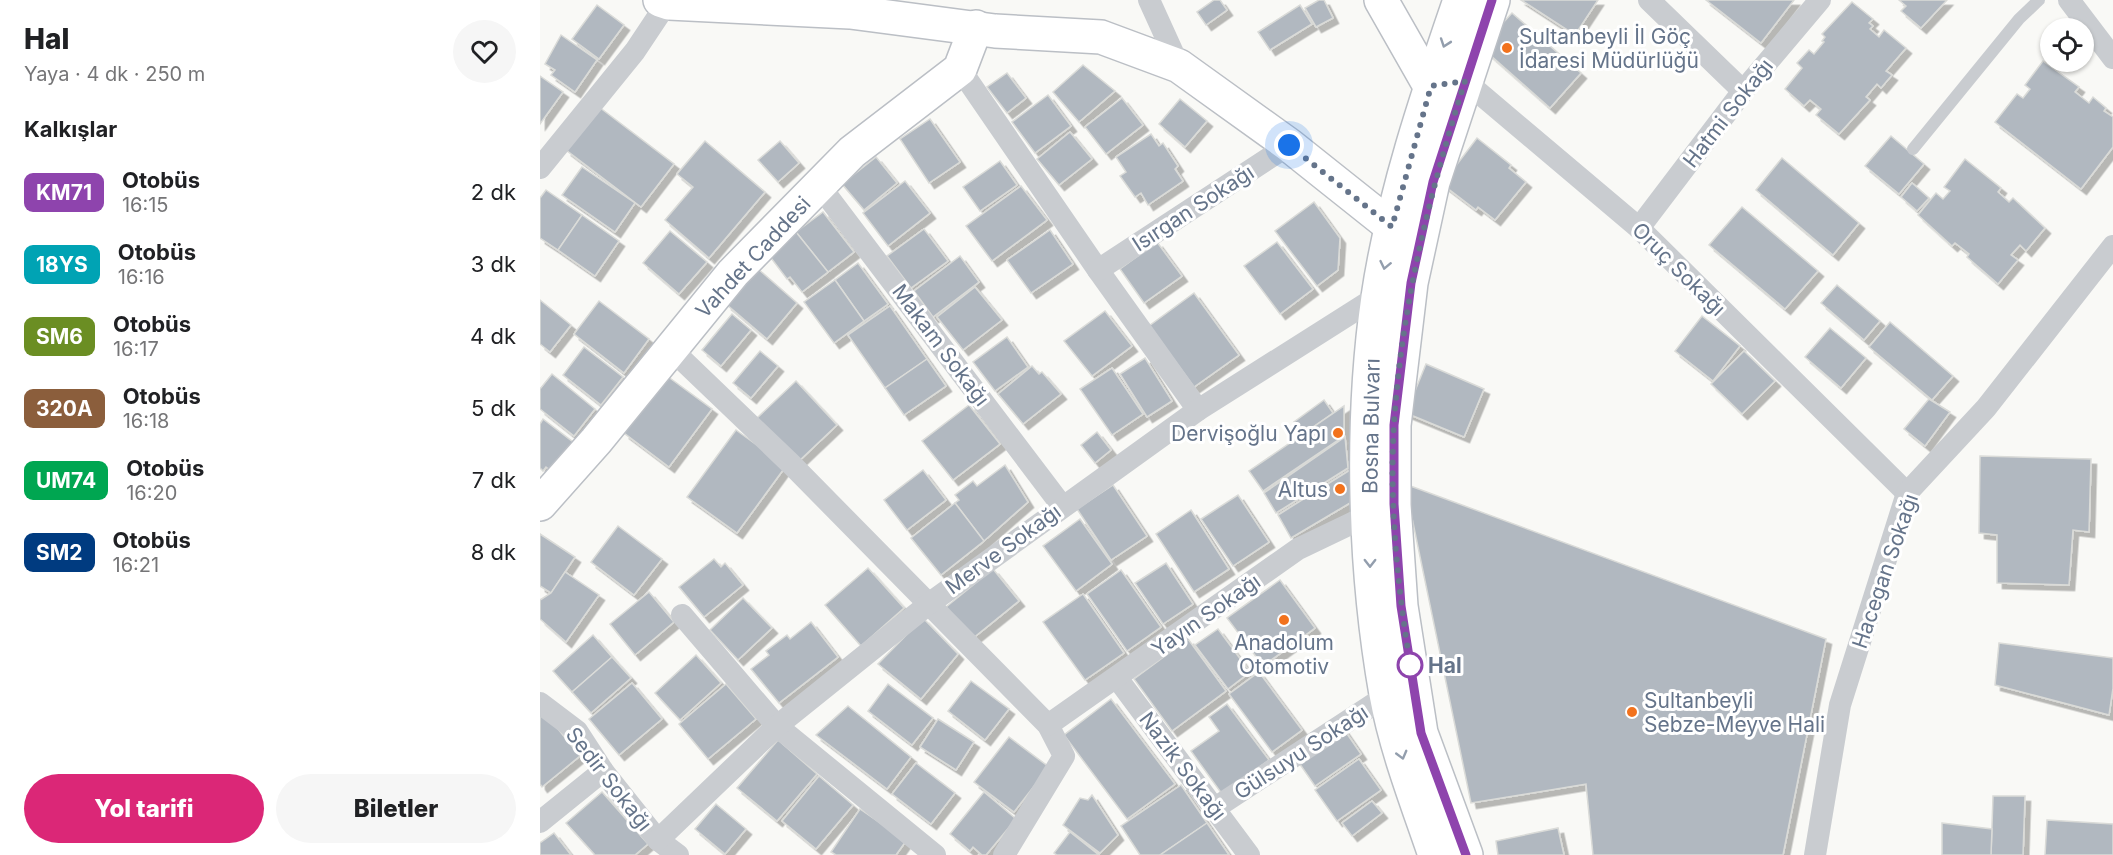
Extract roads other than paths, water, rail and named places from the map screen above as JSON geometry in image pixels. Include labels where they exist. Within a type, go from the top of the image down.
[{"type":"main road","points":[[1381,0],[1431,86]]},
{"type":"main road","name":"Bosna Bulvarı","points":[[1435,855],[1403,760],[1386,696],[1370,578],[1368,388],[1378,296],[1392,227],[1431,86],[1460,0]]},
{"type":"main road","name":"Bosna Bulvarı","points":[[1466,855],[1421,733],[1401,606],[1394,425],[1411,283],[1433,182],[1492,0]]},
{"type":"main road","points":[[666,1],[851,6],[976,27],[1101,37],[1179,66],[1289,145],[1392,227]]},
{"type":"main road","points":[[960,69],[976,27]]},
{"type":"main road","name":"Vahdet Caddesi","points":[[540,504],[597,441],[733,273],[852,152],[960,69]]},
{"type":"street","points":[[1149,0],[1179,66]]},
{"type":"street","points":[[1649,0],[1743,91]]},
{"type":"street","name":"Hatmi Sokağı","points":[[1639,228],[1743,91],[1820,0]]},
{"type":"street","points":[[2069,0],[2113,58]]},
{"type":"street","points":[[540,168],[635,51],[666,1]]},
{"type":"street","points":[[960,69],[1098,270],[1198,410]]},
{"type":"street","points":[[1431,86],[1465,81]]},
{"type":"street","name":"Oruç Sokağı","points":[[1465,81],[1639,228],[1907,493]]},
{"type":"street","name":"Isırgan Sokağı","points":[[1098,270],[1289,145]]},
{"type":"street","name":"Makam Sokağı","points":[[819,185],[1062,506]]},
{"type":"street","name":"Hacegan Sokağı","points":[[1815,855],[1840,705],[1907,493],[1986,408],[2113,246]]},
{"type":"street","name":"Merve Sokağı","points":[[658,840],[777,726],[930,603],[1198,410],[1378,296]]},
{"type":"street","points":[[671,349],[930,603],[1048,725],[1064,756],[1004,855]]},
{"type":"street","name":"Yayın Sokağı","points":[[1048,725],[1298,549],[1369,515]]},
{"type":"street","points":[[682,615],[777,726],[935,855]]},
{"type":"street","name":"Nazik Sokağı","points":[[1117,678],[1249,855]]},
{"type":"street","name":"Gülsuyu Sokağı","points":[[1215,808],[1386,696]]},
{"type":"street","name":"Sedir Sokağı","points":[[540,703],[577,731],[603,771],[658,840],[678,855]]},
{"type":"street","points":[[540,822],[603,771]]},
{"type":"lane","points":[[1913,149],[2019,19],[2039,0]]},
{"type":"place","name":"Sultanbeyli İl Göç İdaresi Müdürlüğü","points":[[1507,48]]},
{"type":"place","name":"Dervişoğlu Yapı","points":[[1338,433]]},
{"type":"place","name":"Altus","points":[[1340,489]]},
{"type":"place","name":"Anadolum Otomotiv","points":[[1284,620]]},
{"type":"place","name":"Hal","points":[[1410,665]]},
{"type":"place","name":"Sultanbeyli Sebze-Meyve Hali","points":[[1632,712]]}]
